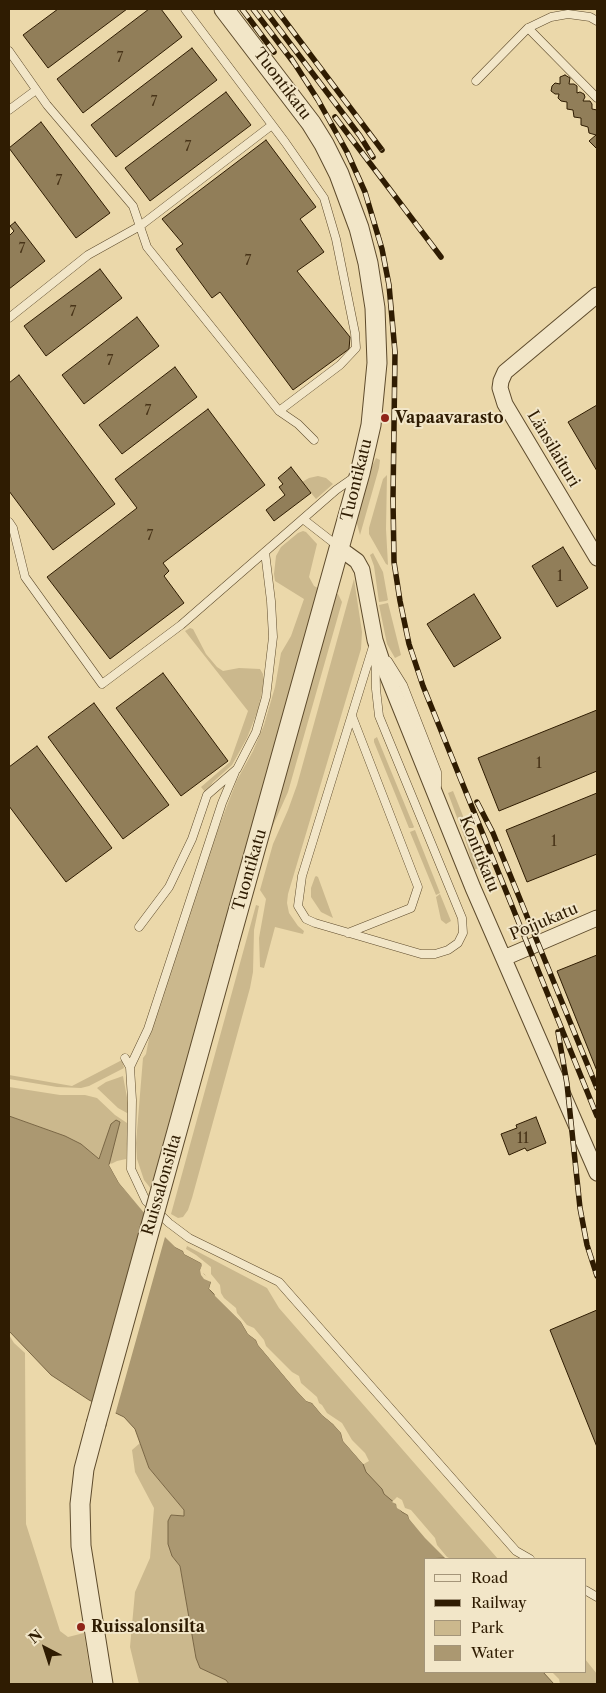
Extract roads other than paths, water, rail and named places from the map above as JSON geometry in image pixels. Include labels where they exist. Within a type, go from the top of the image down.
[{"type":"street","name":"Tuontikatu","points":[[224,9],[306,117],[324,144],[339,174],[359,228],[372,292],[377,356],[374,405],[360,473],[228,947]]},
{"type":"street","name":"Länsilaituri","points":[[597,295],[505,372],[501,381],[501,395],[505,404],[597,558]]},
{"type":"street","name":"Konttikatu","points":[[339,548],[356,561],[362,570],[375,640],[473,888],[588,1144],[597,1173]]},
{"type":"street","name":"Poijukatu","points":[[504,958],[597,918]]},
{"type":"street","name":"Ruissalonsilta","points":[[103,1684],[81,1546],[80,1504],[84,1469],[228,947]]},
{"type":"lane","points":[[185,9],[324,198],[344,277],[355,333],[356,348],[340,366],[279,411]]},
{"type":"lane","points":[[476,82],[528,28],[551,17],[568,14],[590,17],[597,21]]},
{"type":"lane","points":[[528,28],[597,98]]},
{"type":"lane","points":[[9,51],[47,105],[133,206],[147,247],[279,411],[298,424],[314,440]]},
{"type":"lane","points":[[9,110],[36,90]]},
{"type":"lane","points":[[9,318],[88,255],[140,226],[272,125]]},
{"type":"lane","points":[[9,522],[13,528],[25,577],[102,684],[180,625],[336,490],[360,473]]},
{"type":"lane","points":[[303,519],[339,548]]},
{"type":"lane","points":[[130,1066],[148,1029],[222,803],[256,732],[266,697],[273,638],[265,552]]},
{"type":"lane","points":[[375,640],[376,689],[379,716],[462,918],[463,933],[458,943],[448,950],[435,954],[421,954],[306,919],[298,906],[302,876],[375,640]]},
{"type":"lane","points":[[348,933],[411,908],[418,887],[352,716]]},
{"type":"lane","points":[[139,927],[169,887],[192,839],[208,795],[237,769]]},
{"type":"lane","points":[[125,1058],[130,1066],[133,1118],[131,1170],[146,1201],[169,1223],[189,1238],[278,1282],[516,1552],[528,1558]]},
{"type":"lane","points":[[586,1591],[597,1597]]},
{"type":"water","points":[[9,1116],[65,1136],[81,1144],[99,1159],[111,1124],[116,1120],[120,1122],[109,1165],[119,1183],[175,1247],[203,1265],[200,1270],[211,1282],[209,1289],[241,1322],[248,1334],[256,1340],[258,1345],[306,1401],[312,1403],[341,1433],[343,1441],[363,1464],[366,1472],[382,1489],[384,1494],[402,1512],[408,1515],[409,1519],[446,1558],[424,1558],[424,1673],[544,1673],[554,1684],[229,1684],[226,1680],[200,1668],[196,1658],[180,1566],[172,1556],[168,1544],[168,1521],[171,1515],[184,1516],[184,1510],[149,1468],[135,1429],[124,1417],[89,1400],[51,1375],[9,1331]]},
{"type":"railway","points":[[242,9],[274,52]]},
{"type":"railway","points":[[253,9],[294,63]]},
{"type":"railway","points":[[264,9],[360,136],[373,157]]},
{"type":"railway","points":[[276,9],[382,150]]},
{"type":"railway","points":[[291,58],[318,100],[347,152],[365,192],[382,249],[389,285],[395,352],[394,562],[409,644],[423,686],[597,1116]]},
{"type":"railway","points":[[335,117],[441,257]]},
{"type":"railway","points":[[477,802],[493,833],[597,1088]]},
{"type":"railway","points":[[558,1032],[567,1084],[580,1208],[587,1245],[597,1276]]},
{"type":"place","name":"Vapaavarasto","points":[[385,418]]},
{"type":"place","name":"Ruissalonsilta","points":[[81,1627]]}]
